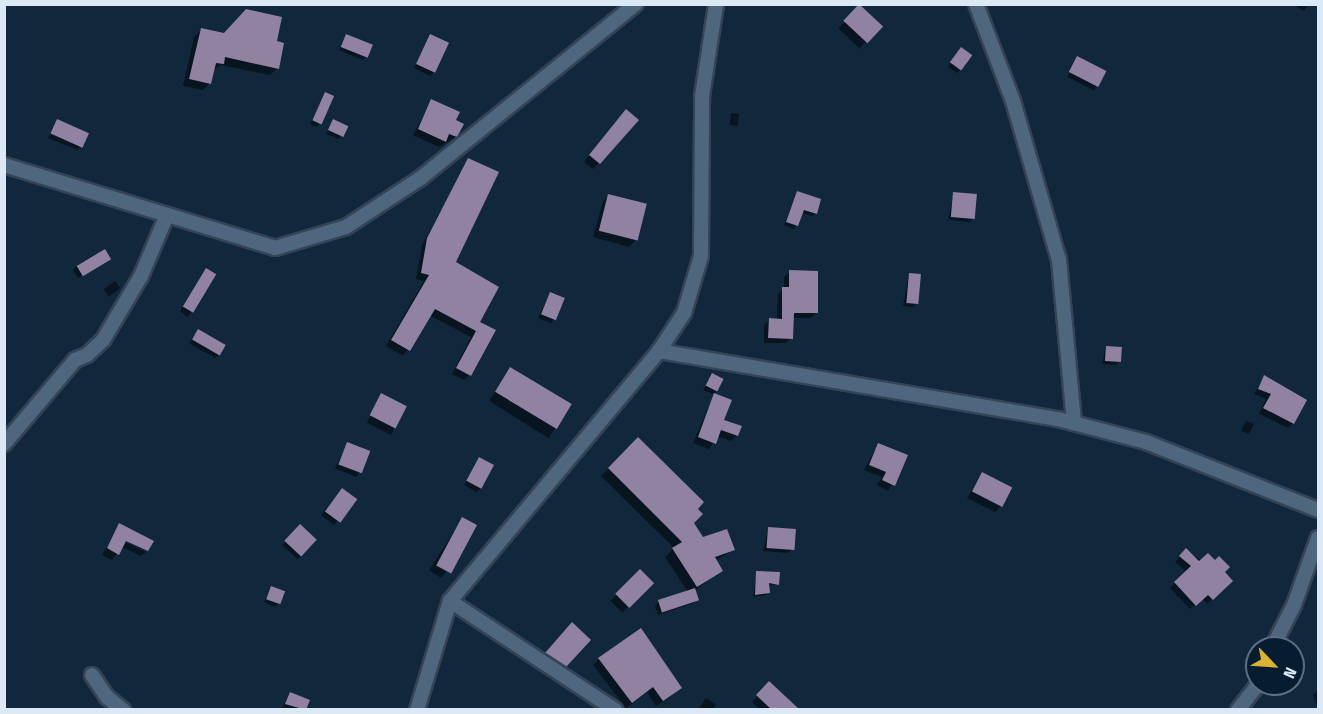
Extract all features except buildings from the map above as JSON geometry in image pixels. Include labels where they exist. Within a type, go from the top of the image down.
[{"type":"street","points":[[4,165],[275,248],[346,227],[422,177],[636,4]]},
{"type":"street","points":[[417,710],[450,601],[659,351],[684,313],[701,256],[702,96],[716,4]]},
{"type":"street","points":[[976,4],[1013,101],[1059,260],[1074,423]]},
{"type":"street","points":[[4,444],[75,360],[87,355],[103,340],[141,276],[167,216]]},
{"type":"street","points":[[659,351],[1074,423],[1146,442],[1318,510]]},
{"type":"street","points":[[1278,636],[1294,605],[1318,538]]},
{"type":"street","points":[[450,601],[615,710]]},
{"type":"street","points":[[92,675],[107,697],[123,710]]},
{"type":"street","points":[[1238,710],[1249,696]]}]
